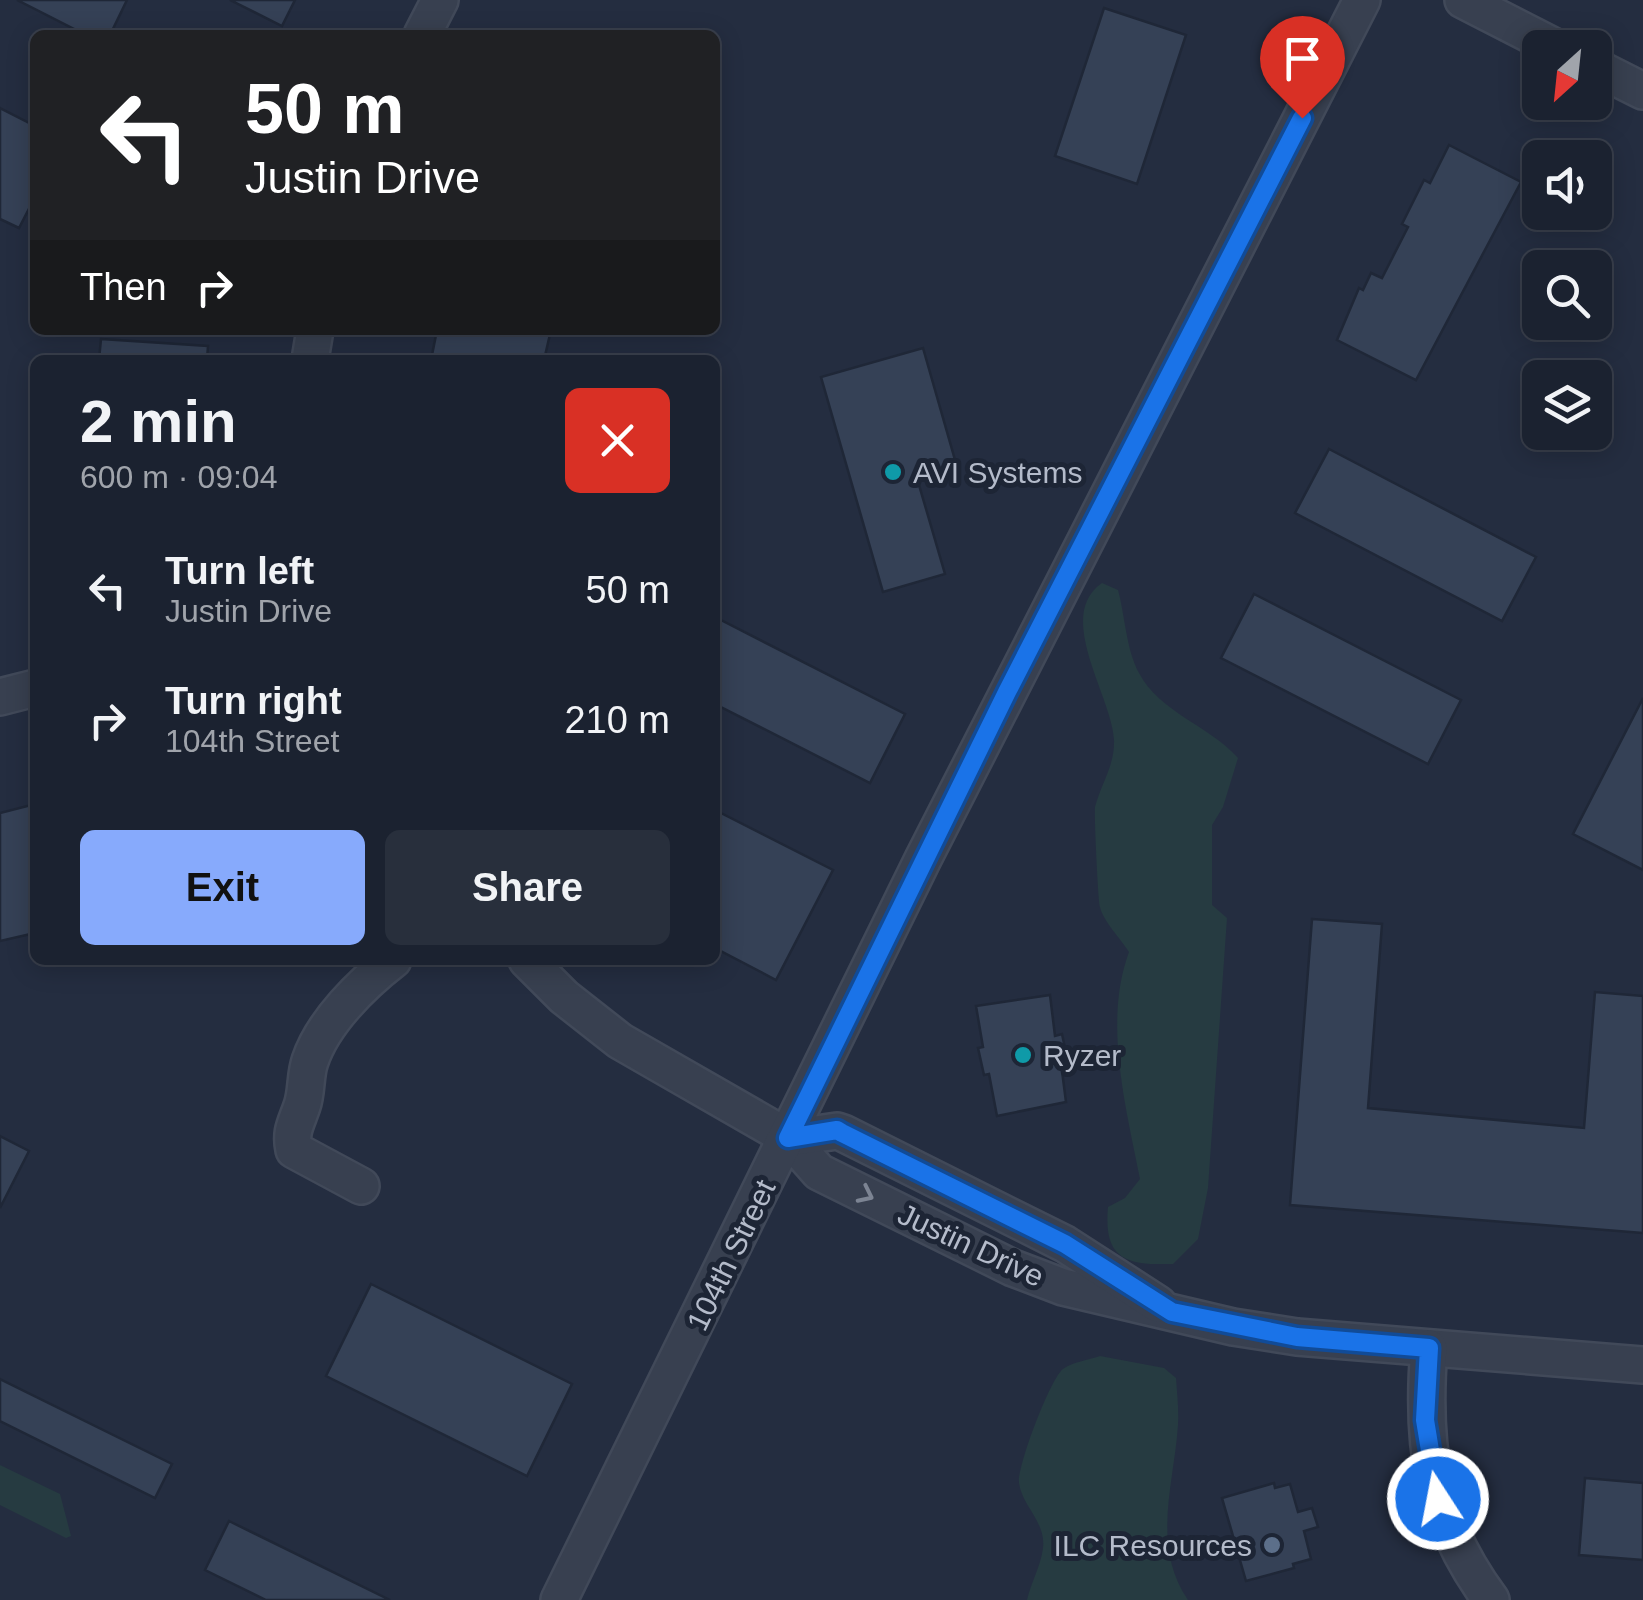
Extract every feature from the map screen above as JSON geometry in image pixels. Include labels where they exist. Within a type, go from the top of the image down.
[{"type":"street","points":[[425,30],[440,0]]},
{"type":"street","name":"104th Street","points":[[560,1600],[1007,692],[1362,0]]},
{"type":"street","points":[[1463,0],[1522,30]]},
{"type":"street","points":[[1612,75],[1643,91]]},
{"type":"street","points":[[0,697],[30,689]]},
{"type":"street","points":[[360,1186],[294,1150],[290,1133],[303,1104],[310,1062],[321,1038],[375,974],[387,965]]},
{"type":"street","name":"Justin Drive","points":[[532,965],[564,997],[620,1041],[788,1138],[819,1172],[1013,1268],[1063,1287],[1297,1337],[1643,1366]]},
{"type":"street","points":[[1429,1348],[1425,1420],[1438,1499],[1452,1538],[1491,1600]]},
{"type":"green space","points":[[1102,583],[1118,590],[1131,653],[1148,687],[1238,758],[1223,807],[1212,825],[1212,905],[1227,918],[1208,1188],[1198,1239],[1173,1264],[1143,1263],[1122,1256],[1110,1239],[1108,1225],[1108,1207],[1125,1198],[1140,1179],[1117,1036],[1121,979],[1129,952],[1102,912],[1098,888],[1095,807],[1110,766],[1114,740],[1089,657],[1083,615],[1089,597]]},
{"type":"green space","points":[[1100,1356],[1164,1368],[1176,1378],[1178,1425],[1168,1537],[1170,1558],[1188,1600],[1027,1600],[1043,1539],[1021,1491],[1023,1460],[1057,1376],[1067,1367]]},
{"type":"green space","points":[[0,1465],[60,1494],[71,1536],[66,1538],[0,1505]]},
{"type":"building","points":[[17,0],[127,0],[112,30],[76,30]]},
{"type":"building","points":[[230,0],[295,0],[282,26]]},
{"type":"building","points":[[1104,8],[1186,35],[1137,184],[1055,156]]},
{"type":"building","points":[[0,108],[30,123],[30,207],[19,228],[0,219]]},
{"type":"building","points":[[1449,145],[1521,182],[1416,380],[1337,340],[1359,288],[1363,290],[1371,273],[1382,278],[1408,227],[1402,224],[1424,180],[1430,183]]},
{"type":"building","points":[[436,335],[550,335],[545,355],[432,355]]},
{"type":"building","points":[[101,339],[208,346],[207,355],[99,355]]},
{"type":"building","name":"AVI Systems","points":[[923,348],[957,467],[917,478],[945,574],[883,592],[821,377]]},
{"type":"building","points":[[1329,449],[1536,557],[1502,621],[1295,513]]},
{"type":"building","points":[[1254,594],[1461,700],[1428,764],[1221,658]]},
{"type":"building","points":[[720,620],[905,714],[870,783],[720,707]]},
{"type":"building","points":[[1643,698],[1643,870],[1573,834]]},
{"type":"building","points":[[30,805],[30,934],[0,941],[0,813]]},
{"type":"building","points":[[720,813],[833,870],[776,980],[720,951]]},
{"type":"building","points":[[1312,919],[1382,924],[1368,1108],[1584,1128],[1595,992],[1643,996],[1643,1233],[1290,1205]]},
{"type":"building","name":"Ryzer","points":[[1050,995],[1055,1036],[1062,1034],[1068,1062],[1061,1063],[1066,1102],[997,1116],[989,1074],[984,1075],[978,1048],[983,1047],[976,1006]]},
{"type":"building","points":[[0,1136],[29,1151],[0,1208]]},
{"type":"building","points":[[371,1284],[572,1384],[527,1476],[326,1376]]},
{"type":"building","points":[[0,1379],[172,1464],[155,1498],[0,1421]]},
{"type":"building","points":[[1585,1478],[1643,1483],[1643,1560],[1579,1555]]},
{"type":"building","name":"ILC Resources","points":[[1274,1483],[1275,1488],[1290,1484],[1298,1512],[1312,1508],[1318,1527],[1304,1531],[1311,1559],[1293,1564],[1294,1568],[1246,1581],[1222,1498]]},
{"type":"building","points":[[229,1521],[390,1600],[266,1600],[205,1570]]},
{"type":"place","name":"AVI Systems","points":[[893,472]]},
{"type":"place","name":"Ryzer","points":[[1023,1055]]},
{"type":"place","name":"ILC Resources","points":[[1272,1545]]},
{"type":"route","points":[[1302,118],[923,858],[788,1138],[837,1130],[1065,1244],[1172,1312],[1297,1337],[1429,1348],[1425,1420],[1428,1460],[1438,1499]]}]
